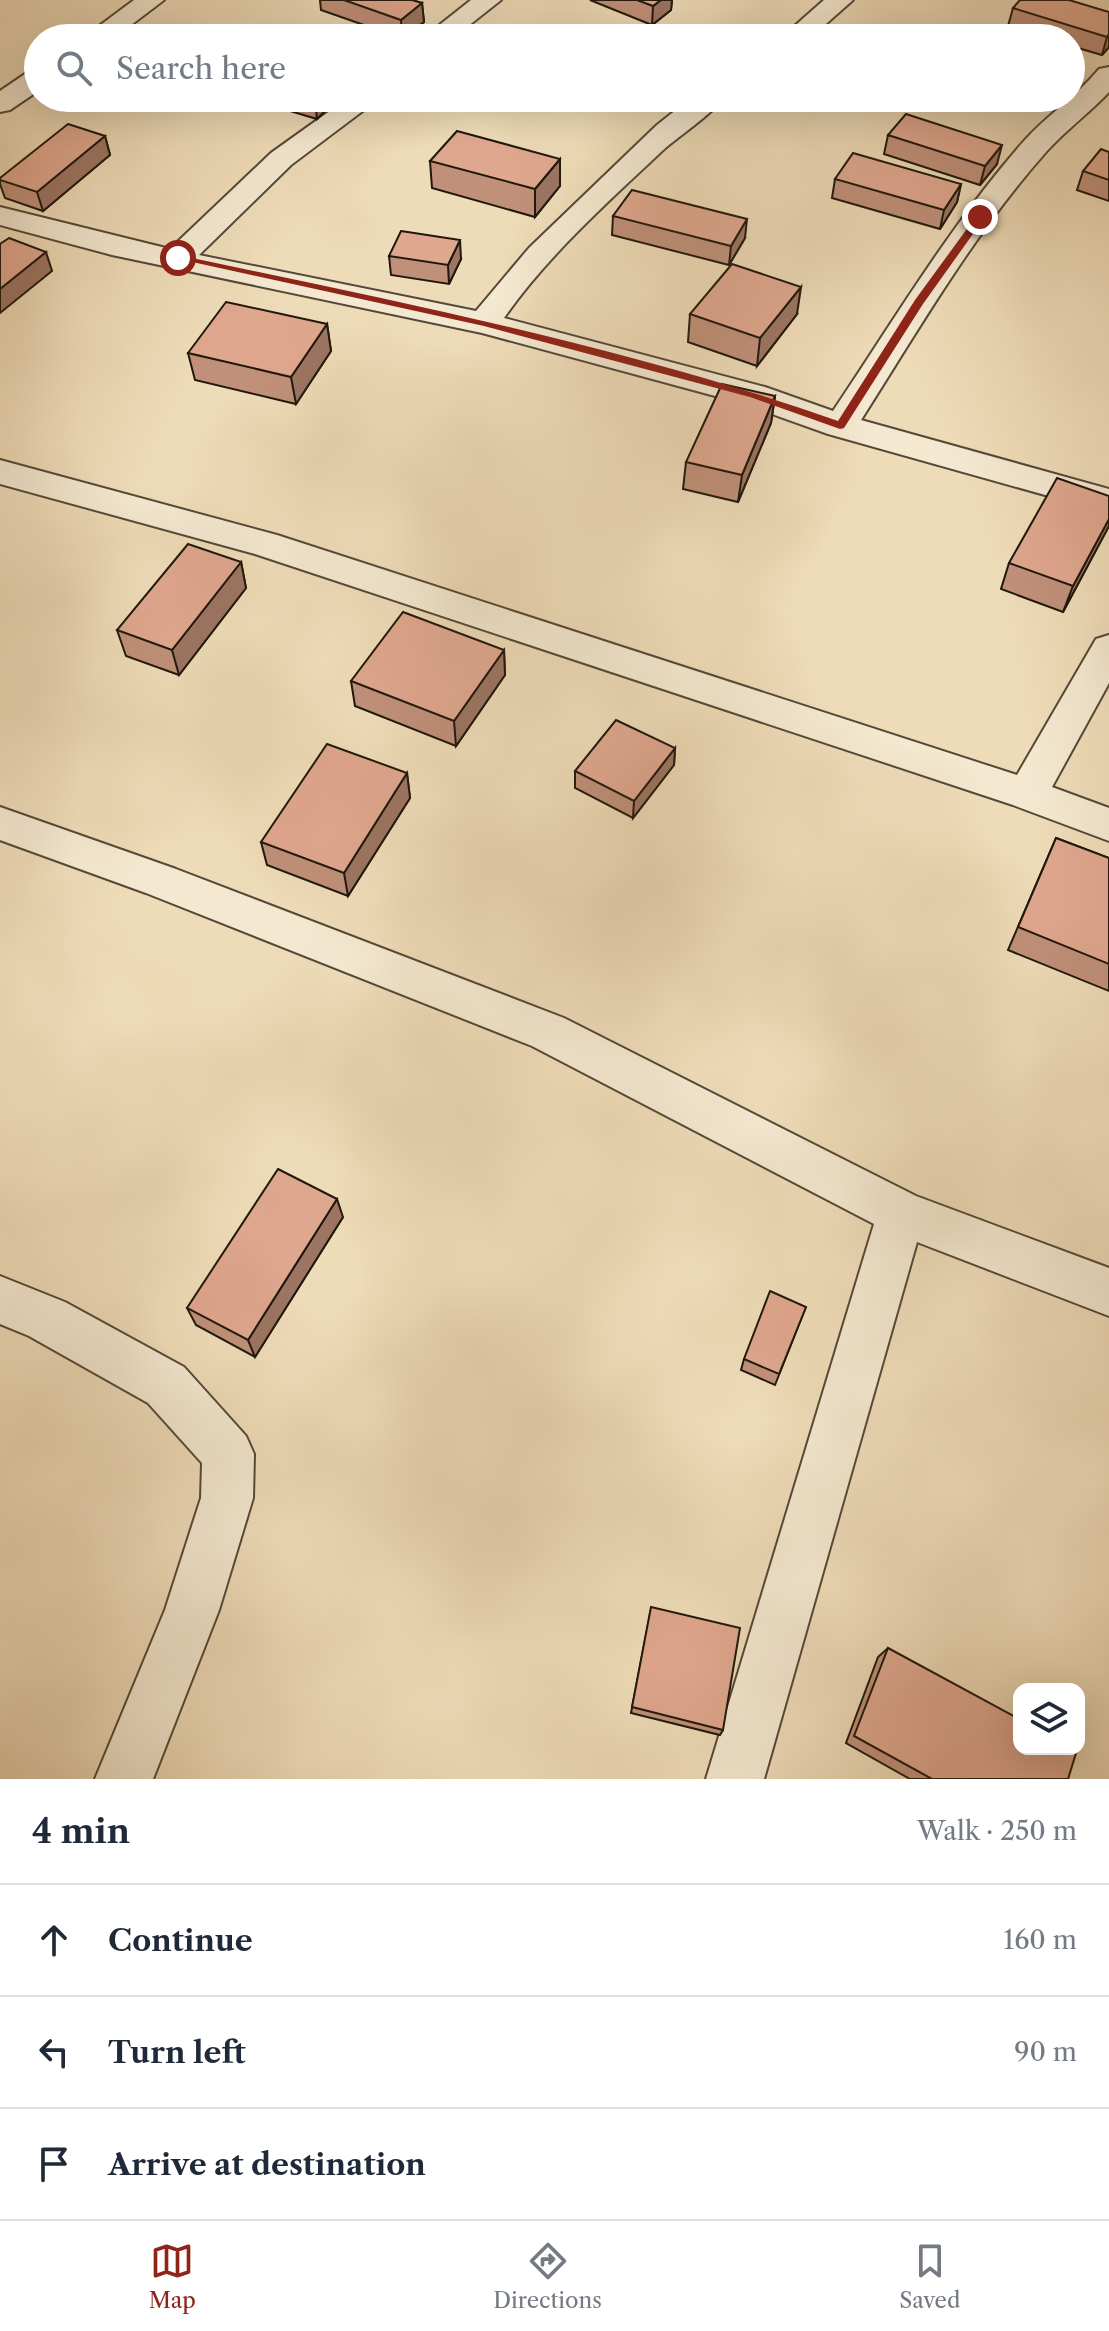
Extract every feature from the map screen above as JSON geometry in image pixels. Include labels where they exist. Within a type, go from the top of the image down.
[{"type":"street","points":[[116,24],[151,0]]},
{"type":"street","points":[[455,24],[488,0]]},
{"type":"street","points":[[811,24],[840,0]]},
{"type":"street","points":[[1085,103],[1109,75]]},
{"type":"street","points":[[0,104],[24,88]]},
{"type":"street","points":[[178,258],[281,159],[346,112]]},
{"type":"street","points":[[484,323],[504,293],[562,232],[689,112]]},
{"type":"street","points":[[840,426],[919,302],[980,217],[1037,145],[1075,112]]},
{"type":"street","points":[[0,216],[112,246],[484,323],[753,395],[840,426],[1109,501]]},
{"type":"street","points":[[0,472],[264,544],[1027,794],[1109,825]]},
{"type":"street","points":[[1027,794],[1109,649]]},
{"type":"street","points":[[0,823],[161,881],[548,1032],[901,1213],[1109,1292]]},
{"type":"street","points":[[735,1779],[901,1213]]},
{"type":"street","points":[[0,1300],[47,1319],[166,1385],[228,1454],[227,1498],[192,1610],[124,1779]]},
{"type":"building","points":[[344,0],[412,0],[422,3],[401,20]]},
{"type":"building","points":[[637,0],[661,0],[653,6]]},
{"type":"building","points":[[1020,0],[1069,0],[1109,12],[1109,34],[1107,37],[1085,30],[1085,24],[1065,24],[1013,8]]},
{"type":"building","points":[[906,114],[1002,145],[985,166],[888,135]]},
{"type":"building","points":[[68,124],[105,136],[37,192],[0,180],[0,178]]},
{"type":"building","points":[[457,131],[560,159],[535,189],[430,161]]},
{"type":"building","points":[[1101,149],[1109,152],[1109,180],[1083,171]]},
{"type":"building","points":[[853,153],[961,184],[944,210],[835,179]]},
{"type":"building","points":[[632,190],[747,219],[731,246],[613,216]]},
{"type":"building","points":[[401,231],[460,240],[448,265],[389,256]]},
{"type":"building","points":[[9,238],[46,252],[0,289],[0,244]]},
{"type":"building","points":[[732,264],[801,287],[760,338],[690,314]]},
{"type":"building","points":[[226,302],[327,324],[291,377],[188,353]]},
{"type":"building","points":[[722,384],[775,396],[742,475],[686,462]]},
{"type":"building","points":[[1057,478],[1109,496],[1109,519],[1073,586],[1009,563]]},
{"type":"building","points":[[188,544],[241,562],[172,650],[117,630]]},
{"type":"building","points":[[403,612],[504,650],[454,721],[351,681]]},
{"type":"building","points":[[616,720],[675,748],[634,801],[575,771]]},
{"type":"building","points":[[327,744],[407,773],[344,873],[261,842]]},
{"type":"building","points":[[1056,838],[1109,858],[1109,964],[1018,927]]},
{"type":"building","points":[[278,1169],[337,1199],[248,1340],[187,1308]]},
{"type":"building","points":[[770,1291],[806,1307],[779,1374],[744,1359]]},
{"type":"building","points":[[651,1607],[740,1628],[723,1730],[632,1707]]},
{"type":"building","points":[[888,1648],[1013,1716],[1013,1755],[1075,1755],[1068,1779],[932,1779],[854,1736]]},
{"type":"route","points":[[178,258],[484,323],[753,395],[840,426],[919,302],[980,217]]}]
